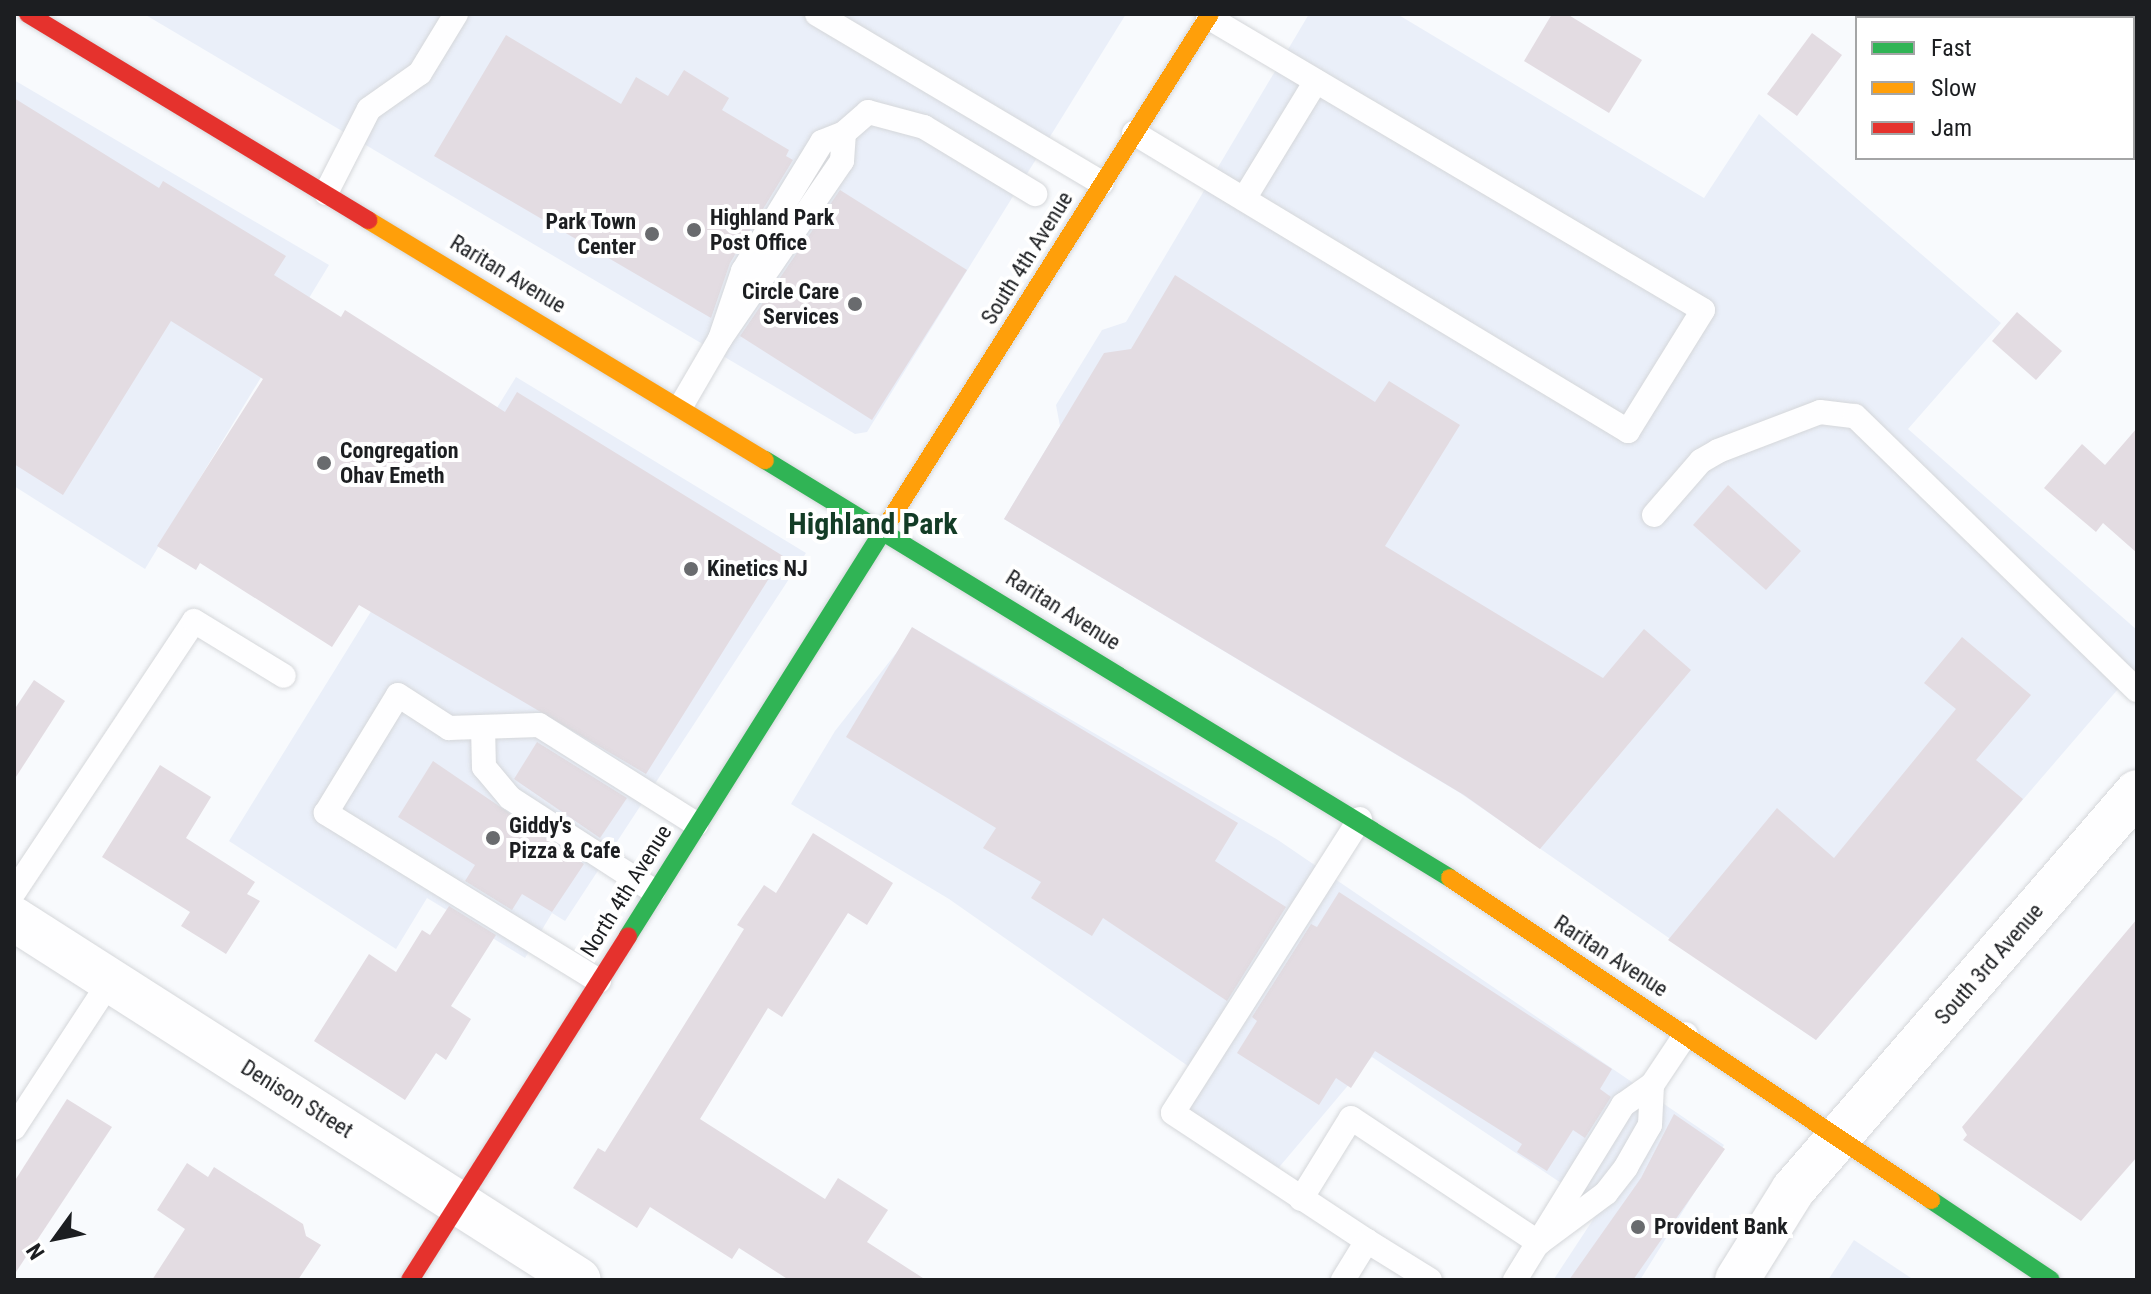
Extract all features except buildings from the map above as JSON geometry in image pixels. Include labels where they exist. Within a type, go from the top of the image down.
[{"type":"main road","name":"Raritan Avenue","points":[[28,14],[58,22],[326,193],[884,528],[1360,819],[1841,1137],[2051,1280]]},
{"type":"main road","name":"South 4th Avenue","points":[[884,528],[1209,16]]},
{"type":"main road","name":"North 4th Avenue","points":[[410,1280],[884,528]]},
{"type":"street","name":"South 3rd Avenue","points":[[1737,1280],[1793,1190],[2137,792]]},
{"type":"street","name":"Denison Street","points":[[14,919],[457,1205],[579,1280]]},
{"type":"lane","points":[[326,193],[369,109],[420,73],[456,14]]},
{"type":"lane","points":[[817,14],[1102,183]]},
{"type":"lane","points":[[1134,133],[1628,431],[1703,310],[1209,16]]},
{"type":"lane","points":[[1244,199],[1316,81]]},
{"type":"lane","points":[[681,406],[720,339],[743,271],[790,192],[822,142],[844,133],[868,112],[924,127],[1035,194]]},
{"type":"lane","points":[[1654,515],[1701,461],[1718,451],[1820,412],[1855,416],[2137,690]]},
{"type":"lane","points":[[14,892],[194,621],[284,676]]},
{"type":"lane","points":[[599,981],[326,813],[398,695],[449,728],[539,725],[696,824]]},
{"type":"lane","points":[[483,727],[484,767],[510,798],[654,891]]},
{"type":"lane","points":[[1360,819],[1173,1113],[1430,1280]]},
{"type":"lane","points":[[14,1128],[111,980]]},
{"type":"lane","points":[[1515,1280],[1623,1105],[1652,1085],[1686,1034]]},
{"type":"lane","points":[[1539,1243],[1606,1193],[1626,1167],[1650,1125],[1652,1085]]},
{"type":"lane","points":[[1301,1199],[1351,1118],[1539,1243]]},
{"type":"lane","points":[[1343,1280],[1367,1241]]},
{"type":"shaded area","points":[[144,14],[1126,14],[867,432],[855,434]]},
{"type":"shaded area","points":[[1309,14],[1397,14],[1704,198],[1759,114],[2001,323],[1908,429],[2137,630],[2137,667],[1816,1040],[1460,793],[1004,519],[1060,426],[1056,405],[1102,330],[1126,322]]},
{"type":"shaded area","points":[[14,80],[329,265],[145,569],[14,486]]},
{"type":"shaded area","points":[[516,377],[806,553],[565,921],[552,913],[525,958],[427,898],[396,949],[229,841]]},
{"type":"shaded area","points":[[915,629],[1278,840],[1724,1145],[1640,1280],[1554,1279],[1600,1209],[1372,1057],[1270,1178],[1173,1113],[1198,1073],[949,899],[791,804],[835,731]]},
{"type":"shaded area","points":[[1854,1240],[1914,1280],[1828,1280]]},
{"type":"traffic: fast","points":[[765,460],[1450,878]]},
{"type":"traffic: fast","points":[[628,936],[888,523]]},
{"type":"traffic: fast","points":[[1931,1200],[2051,1280]]},
{"type":"traffic: slow","points":[[888,523],[1210,14]]},
{"type":"traffic: slow","points":[[368,220],[765,460]]},
{"type":"traffic: slow","points":[[1450,878],[1931,1200]]},
{"type":"traffic: jam","points":[[28,14],[368,220]]},
{"type":"traffic: jam","points":[[410,1280],[628,936]]},
{"type":"place","name":"Highland Park Post Office","points":[[694,230]]},
{"type":"place","name":"Park Town Center","points":[[652,234]]},
{"type":"place","name":"Circle Care Services","points":[[855,304]]},
{"type":"place","name":"Congregation Ohav Emeth","points":[[324,463]]},
{"type":"place","name":"Kinetics NJ","points":[[691,569]]},
{"type":"place","name":"Giddy's Pizza & Cafe","points":[[493,838]]},
{"type":"place","name":"Provident Bank","points":[[1638,1227]]},
{"type":"district","name":"Highland Park","points":[[873,524]]}]
